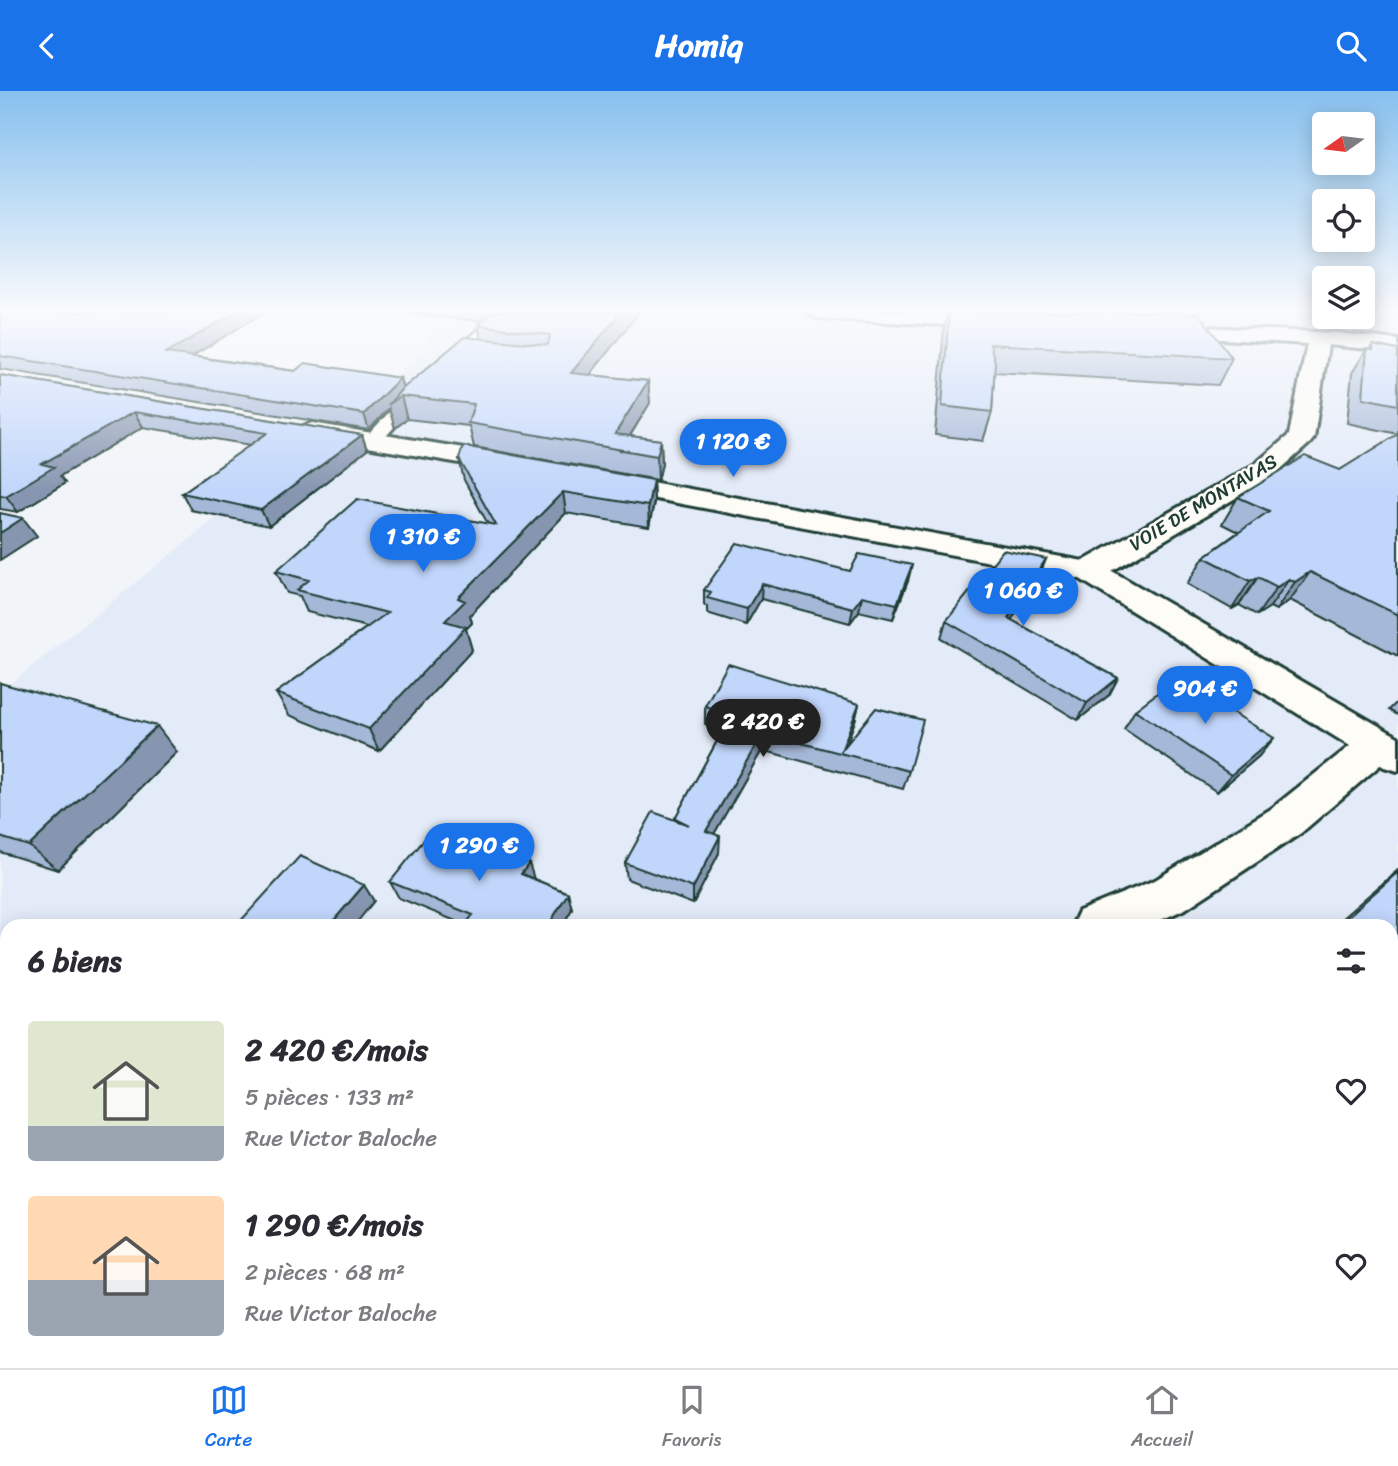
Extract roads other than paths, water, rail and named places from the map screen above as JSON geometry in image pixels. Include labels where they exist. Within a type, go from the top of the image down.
[{"type":"street","name":"VOIE DE MONTAVAS","points":[[1089,571],[1264,470],[1301,438],[1312,372]]},
{"type":"street","points":[[280,425],[556,472],[1089,571],[1389,750],[1171,894],[1112,919]]},
{"type":"lane","points":[[372,441],[400,408],[440,372]]}]
